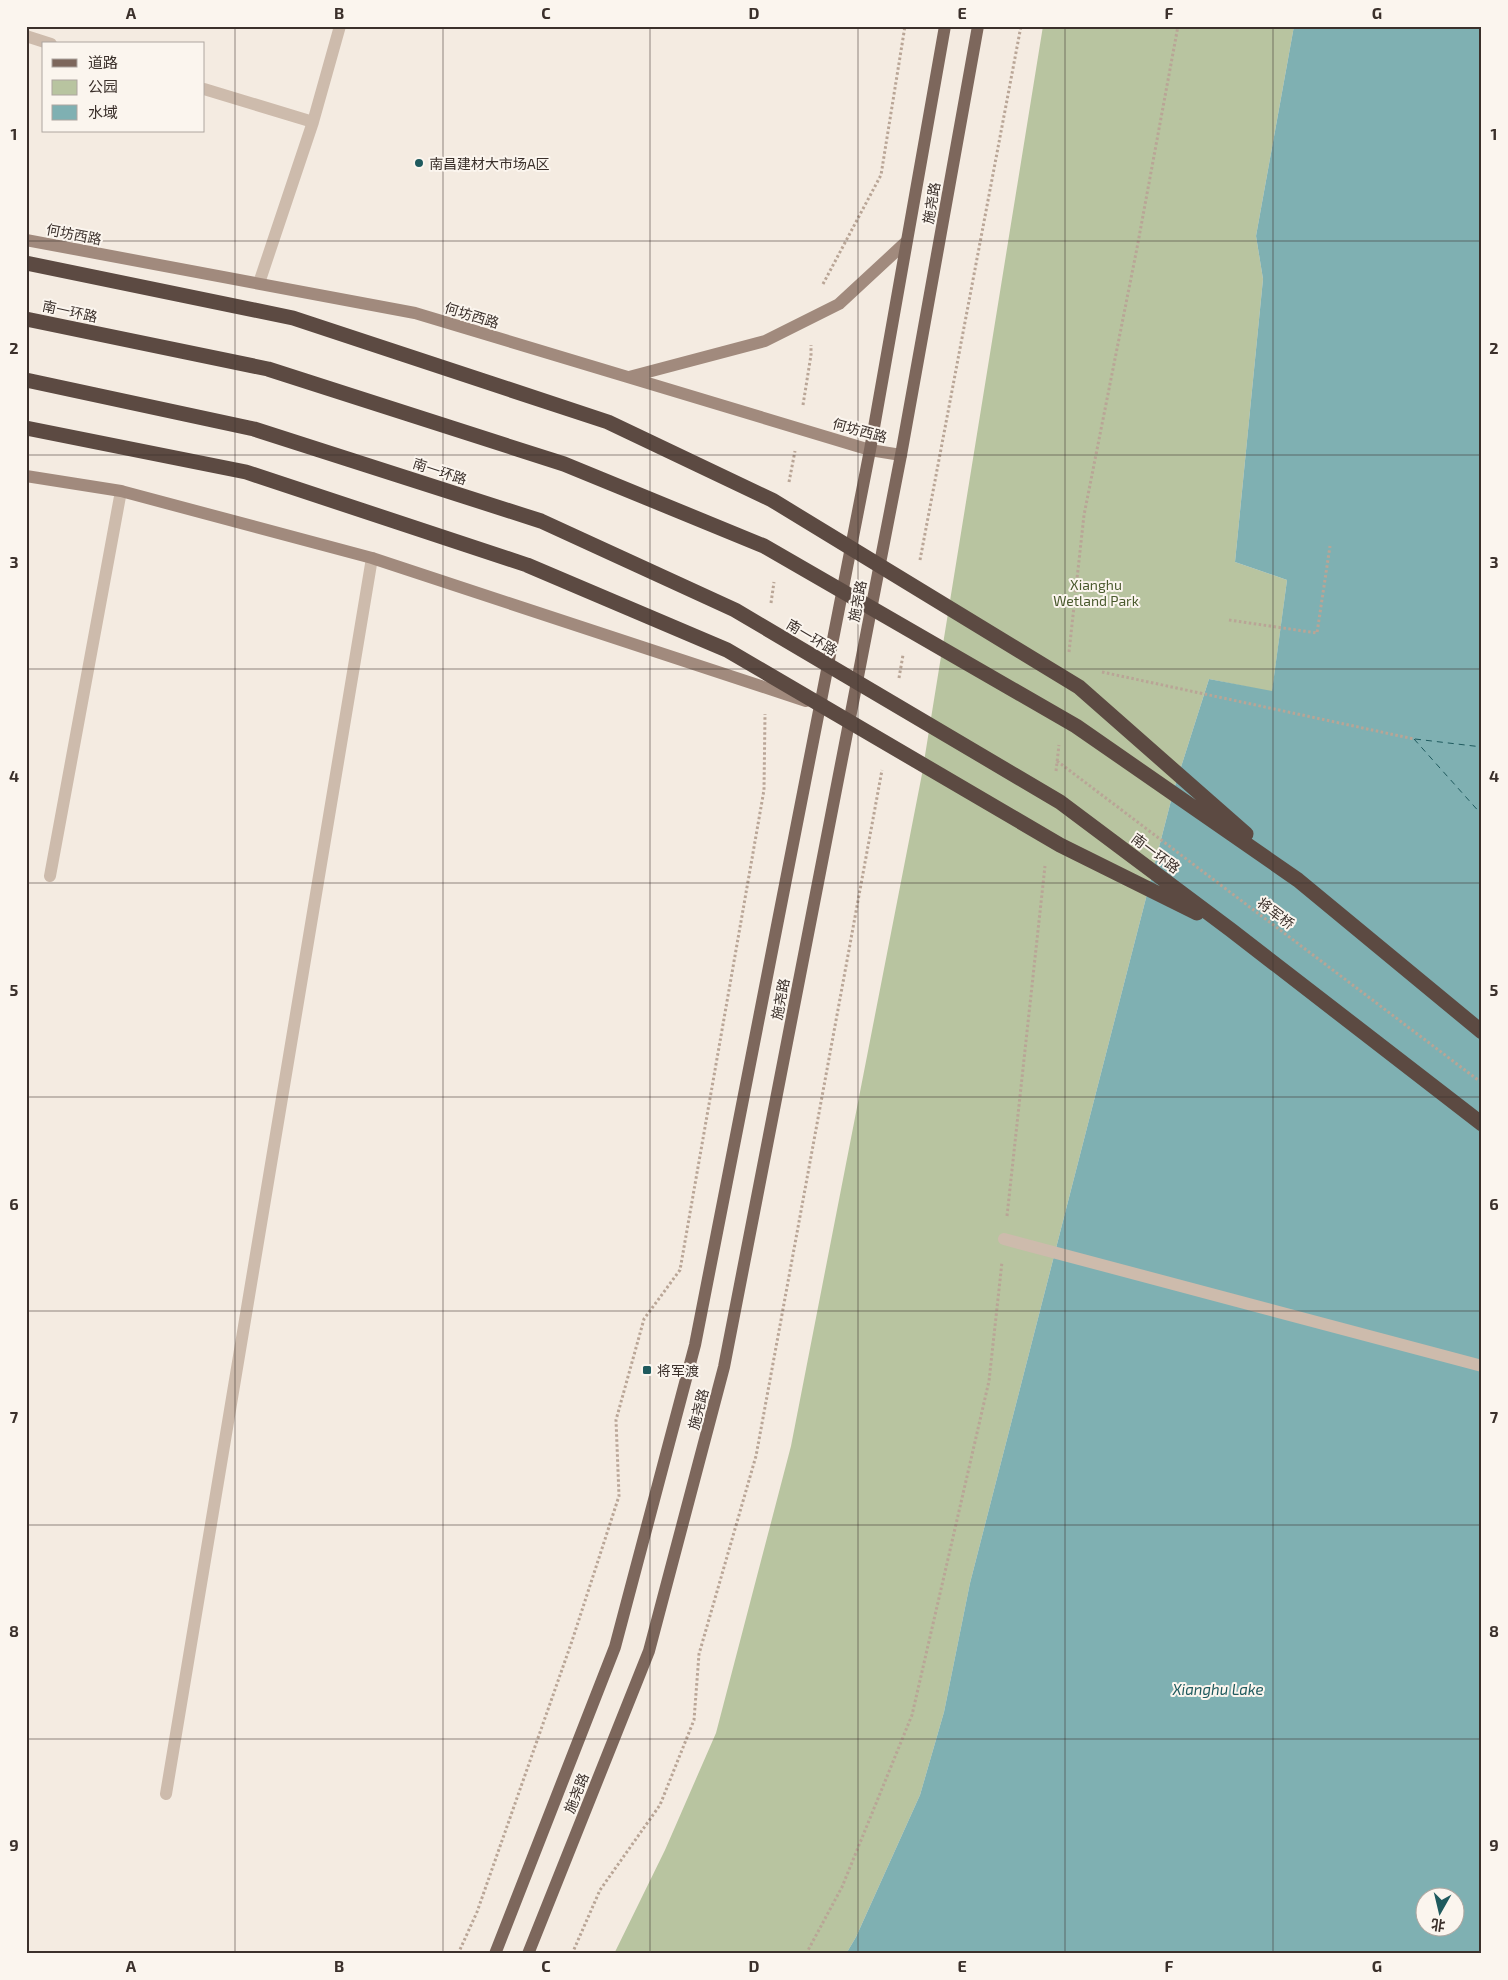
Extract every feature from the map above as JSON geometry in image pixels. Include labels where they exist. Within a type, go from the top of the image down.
[{"type":"highway","points":[[26,263],[294,318],[608,422],[772,500],[1079,687],[1298,880]]},
{"type":"highway","name":"南一环路","points":[[26,319],[268,369],[564,464],[764,546],[1076,726],[1298,880],[1482,1032]]},
{"type":"highway","name":"南一环路","points":[[26,380],[254,429],[541,521],[735,610],[1052,797],[1231,930],[1482,1124]]},
{"type":"highway","points":[[26,428],[246,472],[536,569],[727,650],[1060,846],[1231,930]]},
{"type":"main road","name":"施尧路","points":[[495,1954],[615,1647],[695,1345],[870,450],[945,26]]},
{"type":"main road","name":"施尧路","points":[[528,1954],[649,1651],[724,1367],[900,455],[978,26]]},
{"type":"main road","name":"何坊西路","points":[[26,240],[414,313],[870,450],[900,455]]},
{"type":"main road","points":[[629,377],[765,341],[839,304],[906,242]]},
{"type":"main road","points":[[26,476],[121,491],[372,558],[850,716]]},
{"type":"street","points":[[259,283],[314,122],[340,26]]},
{"type":"street","points":[[26,36],[45,42]]},
{"type":"street","points":[[205,89],[314,122]]},
{"type":"street","points":[[50,876],[121,491]]},
{"type":"street","points":[[166,1794],[372,558]]},
{"type":"street","points":[[1004,1239],[1482,1366]]},
{"type":"path","points":[[788,490],[811,355],[810,310],[881,175],[905,26]]},
{"type":"path","points":[[920,562],[1021,26]]},
{"type":"path","points":[[1069,655],[1084,515],[1139,238],[1178,26]]},
{"type":"path","points":[[1229,620],[1318,633],[1330,546]]},
{"type":"path","points":[[771,604],[775,575]]},
{"type":"path","points":[[898,680],[904,651]]},
{"type":"path","points":[[1096,671],[1414,739]]},
{"type":"path","points":[[458,1954],[477,1912],[572,1641],[619,1496],[616,1420],[644,1319],[680,1270],[764,790],[766,688]]},
{"type":"path","points":[[1054,780],[1059,742]]},
{"type":"path","name":"将军桥","points":[[1057,761],[1482,1083]]},
{"type":"path","points":[[572,1954],[600,1890],[660,1805],[694,1720],[699,1654],[756,1456],[882,769]]},
{"type":"path","points":[[806,1954],[842,1887],[912,1715],[989,1381],[1046,858]]},
{"type":"green space","name":"Xianghu Wetland Park","points":[[1043,26],[1294,26],[1256,236],[1263,279],[1235,562],[1287,580],[1272,692],[1209,679],[1174,789],[970,1583],[944,1712],[920,1795],[856,1937],[846,1954],[614,1954],[665,1850],[716,1733],[791,1446],[922,774]]},
{"type":"water","name":"Xianghu Lake","points":[[1294,26],[1482,26],[1482,1954],[846,1954],[856,1937],[920,1795],[944,1712],[970,1583],[1174,789],[1209,679],[1272,691],[1287,580],[1235,562],[1263,279],[1256,236]]},
{"type":"ferry route","points":[[1414,739],[1482,815]]},
{"type":"ferry route","points":[[1415,739],[1482,747]]},
{"type":"place","name":"南昌建材大市场A区","points":[[419,163]]},
{"type":"place","name":"将军渡","points":[[647,1370]]}]
